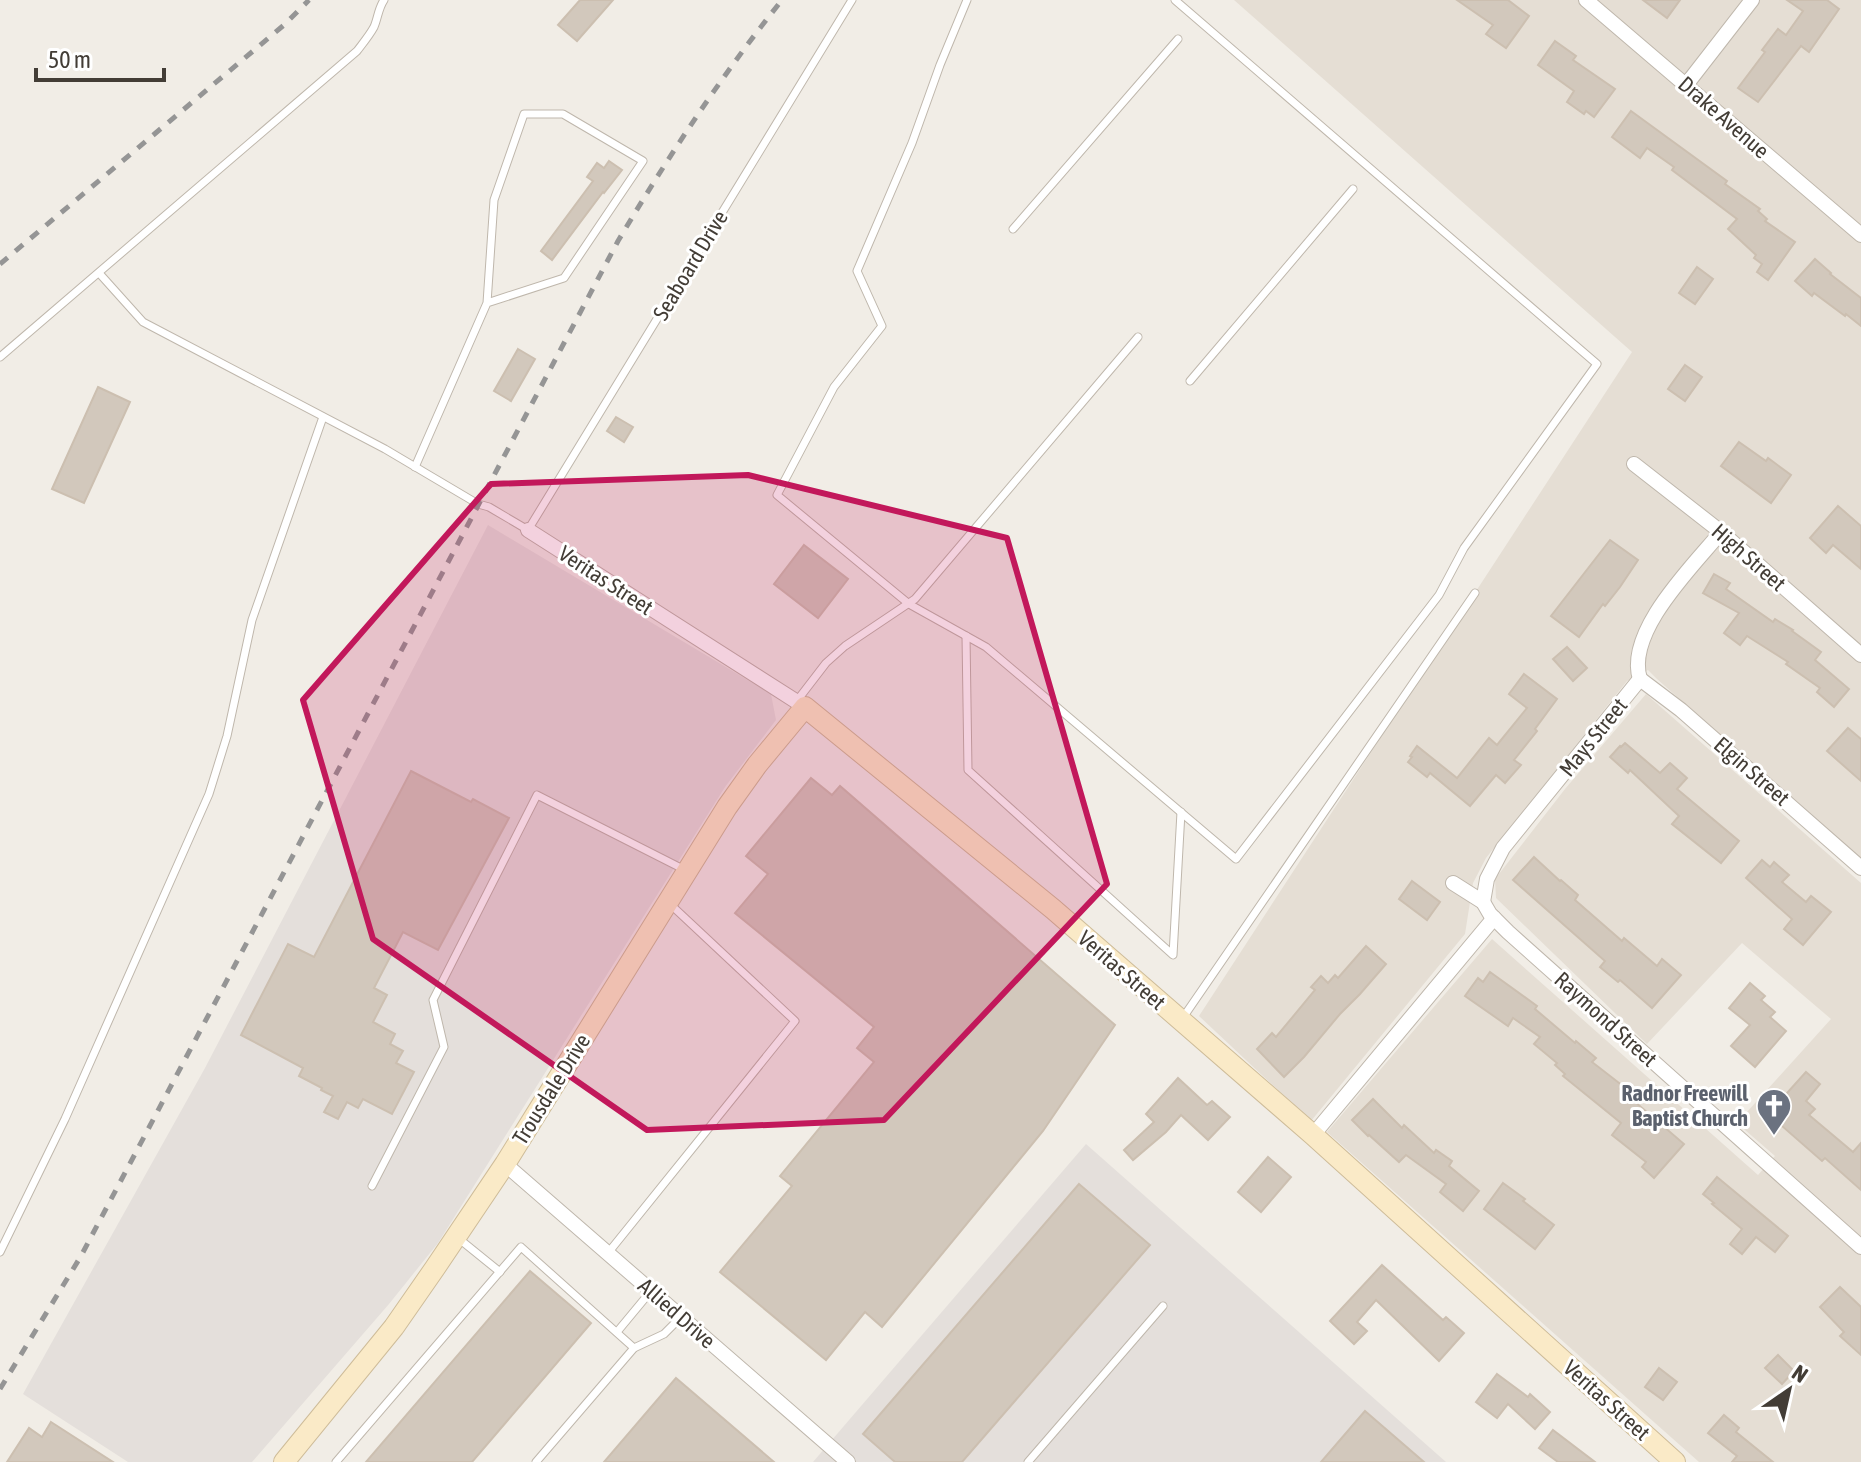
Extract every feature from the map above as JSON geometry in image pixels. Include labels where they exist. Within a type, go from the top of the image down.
[{"type":"street","name":"Drake Avenue","points":[[1586,0],[1861,235]]},
{"type":"street","points":[[1686,85],[1752,0]]},
{"type":"street","name":"High Street","points":[[1634,464],[1721,532],[1861,655]]},
{"type":"street","name":"Veritas Street","points":[[528,530],[801,704],[1053,909],[1313,1135],[1675,1462]]},
{"type":"street","name":"Mays Street","points":[[1483,902],[1487,879],[1503,848],[1640,679],[1637,658],[1652,619],[1721,532]]},
{"type":"street","name":"Elgin Street","points":[[1640,679],[1681,710],[1861,868]]},
{"type":"street","name":"Trousdale Drive","points":[[284,1462],[394,1327],[505,1164],[741,786],[801,704]]},
{"type":"street","points":[[1453,883],[1483,902]]},
{"type":"street","name":"Raymond Street","points":[[1483,902],[1494,918],[1861,1247]]},
{"type":"street","points":[[1313,1135],[1494,918]]},
{"type":"street","name":"Allied Drive","points":[[505,1164],[844,1461]]},
{"type":"lane","points":[[0,357],[357,51],[376,23],[377,11],[384,0]]},
{"type":"lane","name":"Seaboard Drive","points":[[528,530],[852,0]]},
{"type":"lane","points":[[967,0],[912,143],[857,271],[882,326],[834,387],[777,495],[909,604],[986,647],[1236,859],[1439,595],[1464,548],[1597,364],[1175,0]]},
{"type":"lane","points":[[1013,229],[1178,39]]},
{"type":"lane","points":[[415,467],[487,303],[494,200],[524,114],[563,114],[643,161],[564,278],[487,303]]},
{"type":"lane","points":[[1190,381],[1353,189]]},
{"type":"lane","points":[[99,273],[143,322],[385,449],[528,530]]},
{"type":"lane","points":[[801,704],[826,663],[845,646],[909,604],[1138,337]]},
{"type":"lane","points":[[0,1252],[65,1119],[209,794],[227,736],[252,620],[323,417]]},
{"type":"lane","points":[[1181,1021],[1475,593]]},
{"type":"lane","points":[[966,636],[968,770],[1173,955],[1181,812]]},
{"type":"lane","points":[[372,1186],[444,1047],[433,1000],[537,795],[687,871]]},
{"type":"lane","points":[[608,1253],[795,1021],[667,901]]},
{"type":"lane","points":[[456,1236],[500,1272]]},
{"type":"lane","points":[[336,1462],[521,1247],[634,1348]]},
{"type":"lane","points":[[617,1332],[651,1291]]},
{"type":"lane","points":[[1028,1462],[1163,1306]]},
{"type":"lane","points":[[536,1462],[634,1348],[664,1334],[681,1317]]},
{"type":"highlighted area","points":[[748,475],[1007,538],[1107,884],[884,1120],[647,1130],[373,939],[303,700],[491,484]]},
{"type":"shaded area","points":[[1234,0],[1861,0],[1861,860],[1648,670],[1627,681],[1486,858],[1473,883],[1465,934],[1311,1121],[1199,1016],[1632,352]]},
{"type":"shaded area","points":[[488,525],[771,694],[776,720],[725,787],[438,1243],[252,1462],[128,1462],[23,1394],[205,1068]]},
{"type":"shaded area","points":[[1646,694],[1861,883],[1861,1462],[1699,1462],[1327,1132],[1492,939],[1758,1175],[1775,1156],[1737,1123],[1831,1019],[1742,943],[1647,1044],[1496,898],[1495,879],[1565,789]]},
{"type":"shaded area","points":[[1086,1144],[1446,1462],[813,1462]]},
{"type":"building","points":[[580,0],[613,0],[577,41],[558,25]]},
{"type":"building","points":[[1457,0],[1508,0],[1529,16],[1506,48],[1486,34],[1493,25]]},
{"type":"building","points":[[1643,0],[1680,0],[1667,18]]},
{"type":"building","points":[[1787,0],[1827,0],[1839,9],[1809,52],[1801,46],[1758,102],[1738,88],[1778,29],[1786,35],[1803,11]]},
{"type":"building","points":[[1555,41],[1576,56],[1573,60],[1615,89],[1594,117],[1567,102],[1574,91],[1538,65]]},
{"type":"building","points":[[1631,111],[1727,181],[1725,184],[1760,209],[1758,211],[1767,219],[1765,221],[1795,242],[1768,280],[1757,272],[1762,264],[1754,258],[1756,255],[1728,229],[1737,219],[1647,148],[1640,158],[1612,137]]},
{"type":"building","points":[[609,161],[622,170],[552,260],[541,251],[593,181],[587,177],[597,163],[604,168]]},
{"type":"building","points":[[1815,259],[1861,298],[1861,326],[1814,293],[1812,296],[1795,281]]},
{"type":"building","points":[[1697,267],[1713,279],[1695,304],[1679,293]]},
{"type":"building","points":[[518,349],[535,359],[511,401],[494,391]]},
{"type":"building","points":[[1685,365],[1702,377],[1685,401],[1668,389]]},
{"type":"building","points":[[98,387],[130,402],[84,503],[52,489]]},
{"type":"building","points":[[616,417],[633,427],[624,442],[607,431]]},
{"type":"building","points":[[1739,442],[1791,475],[1771,503],[1721,466]]},
{"type":"building","points":[[1838,506],[1861,526],[1861,569],[1833,545],[1826,553],[1810,538]]},
{"type":"building","points":[[1610,540],[1638,560],[1579,637],[1551,616]]},
{"type":"building","points":[[804,545],[848,579],[818,618],[774,584]]},
{"type":"building","points":[[1714,574],[1730,583],[1726,589],[1773,622],[1775,619],[1793,630],[1821,652],[1815,660],[1849,689],[1834,707],[1817,692],[1820,688],[1786,664],[1788,662],[1747,636],[1740,645],[1724,633],[1739,613],[1703,593]]},
{"type":"building","points":[[1567,647],[1587,668],[1573,681],[1553,659]]},
{"type":"building","points":[[1524,674],[1557,699],[1514,760],[1521,765],[1505,783],[1496,775],[1470,806],[1430,773],[1427,777],[1408,762],[1417,746],[1457,778],[1489,738],[1497,745],[1527,708],[1509,694]]},
{"type":"building","points":[[1848,728],[1861,739],[1861,781],[1827,751]]},
{"type":"building","points":[[1625,743],[1660,773],[1670,763],[1687,778],[1677,789],[1739,841],[1721,863],[1672,824],[1679,816],[1630,770],[1628,773],[1610,757]]},
{"type":"building","points":[[411,771],[509,818],[438,950],[403,932],[374,988],[387,995],[373,1022],[395,1034],[390,1044],[403,1051],[396,1063],[414,1072],[392,1114],[363,1099],[358,1108],[347,1102],[338,1119],[324,1112],[333,1096],[299,1076],[303,1068],[241,1035],[288,944],[314,957]]},
{"type":"building","points":[[811,778],[832,795],[840,786],[1115,1025],[1043,1131],[882,1327],[865,1312],[826,1360],[720,1272],[792,1186],[780,1176],[874,1062],[857,1048],[874,1027],[735,913],[768,874],[746,856]]},
{"type":"building","points":[[1534,857],[1578,895],[1575,900],[1622,941],[1624,938],[1657,966],[1662,959],[1681,975],[1652,1008],[1600,967],[1605,961],[1513,880]]},
{"type":"building","points":[[1762,860],[1770,867],[1774,862],[1789,875],[1782,882],[1806,902],[1811,896],[1831,912],[1803,945],[1784,929],[1792,919],[1746,878]]},
{"type":"building","points":[[1412,881],[1440,902],[1427,920],[1399,899]]},
{"type":"building","points":[[1366,946],[1386,964],[1284,1077],[1257,1049],[1272,1033],[1276,1037],[1315,990],[1311,987],[1321,976],[1328,983],[1335,975],[1338,978]]},
{"type":"building","points":[[1490,972],[1537,1006],[1535,1009],[1596,1058],[1592,1062],[1623,1086],[1620,1089],[1684,1144],[1654,1178],[1642,1167],[1646,1162],[1612,1135],[1621,1123],[1563,1076],[1565,1074],[1555,1065],[1557,1063],[1534,1044],[1540,1037],[1513,1018],[1508,1026],[1465,996],[1478,978],[1483,982]]},
{"type":"building","points":[[1750,983],[1765,996],[1761,1000],[1775,1012],[1770,1017],[1786,1031],[1755,1067],[1731,1046],[1750,1025],[1729,1008]]},
{"type":"building","points":[[1806,1072],[1820,1084],[1806,1101],[1815,1109],[1809,1115],[1853,1152],[1861,1143],[1861,1190],[1774,1119],[1784,1109],[1778,1103]]},
{"type":"building","points":[[1178,1078],[1207,1105],[1212,1101],[1230,1117],[1208,1140],[1181,1115],[1133,1160],[1124,1150],[1154,1122],[1146,1114]]},
{"type":"building","points":[[1373,1099],[1402,1128],[1404,1125],[1434,1153],[1436,1150],[1452,1161],[1449,1166],[1479,1191],[1463,1211],[1440,1192],[1446,1184],[1406,1155],[1399,1162],[1352,1120]]},
{"type":"building","points":[[1268,1157],[1291,1177],[1261,1212],[1238,1192]]},
{"type":"building","points":[[1717,1177],[1788,1236],[1775,1252],[1756,1237],[1742,1254],[1730,1244],[1742,1229],[1703,1194]]},
{"type":"building","points":[[1503,1183],[1554,1225],[1535,1249],[1484,1209]]},
{"type":"building","points":[[1079,1184],[1150,1245],[962,1462],[895,1462],[863,1434]]},
{"type":"building","points":[[1382,1265],[1443,1320],[1446,1317],[1464,1333],[1439,1361],[1376,1300],[1357,1322],[1367,1331],[1354,1344],[1330,1321]]},
{"type":"building","points":[[530,1271],[591,1323],[472,1462],[366,1462]]},
{"type":"building","points":[[1840,1287],[1861,1307],[1861,1355],[1840,1336],[1844,1332],[1820,1307]]},
{"type":"building","points":[[1778,1355],[1794,1371],[1782,1384],[1765,1368]]},
{"type":"building","points":[[1659,1368],[1677,1382],[1663,1400],[1645,1387]]},
{"type":"building","points":[[1497,1374],[1528,1397],[1530,1394],[1550,1412],[1535,1429],[1508,1404],[1497,1418],[1476,1402]]},
{"type":"building","points":[[676,1378],[774,1462],[604,1462]]},
{"type":"building","points":[[1365,1411],[1424,1462],[1321,1462]]},
{"type":"building","points":[[1724,1415],[1739,1428],[1736,1432],[1773,1462],[1732,1462],[1737,1456],[1708,1433]]},
{"type":"building","points":[[51,1422],[113,1462],[7,1462],[29,1428],[42,1437]]},
{"type":"building","points":[[1553,1430],[1595,1462],[1558,1462],[1539,1448]]},
{"type":"railway","points":[[0,264],[284,25],[309,0]]},
{"type":"railway","points":[[0,1389],[81,1256],[618,241],[696,118],[782,0]]},
{"type":"place","name":"Radnor Freewill Baptist Church","points":[[1774,1137]]}]
